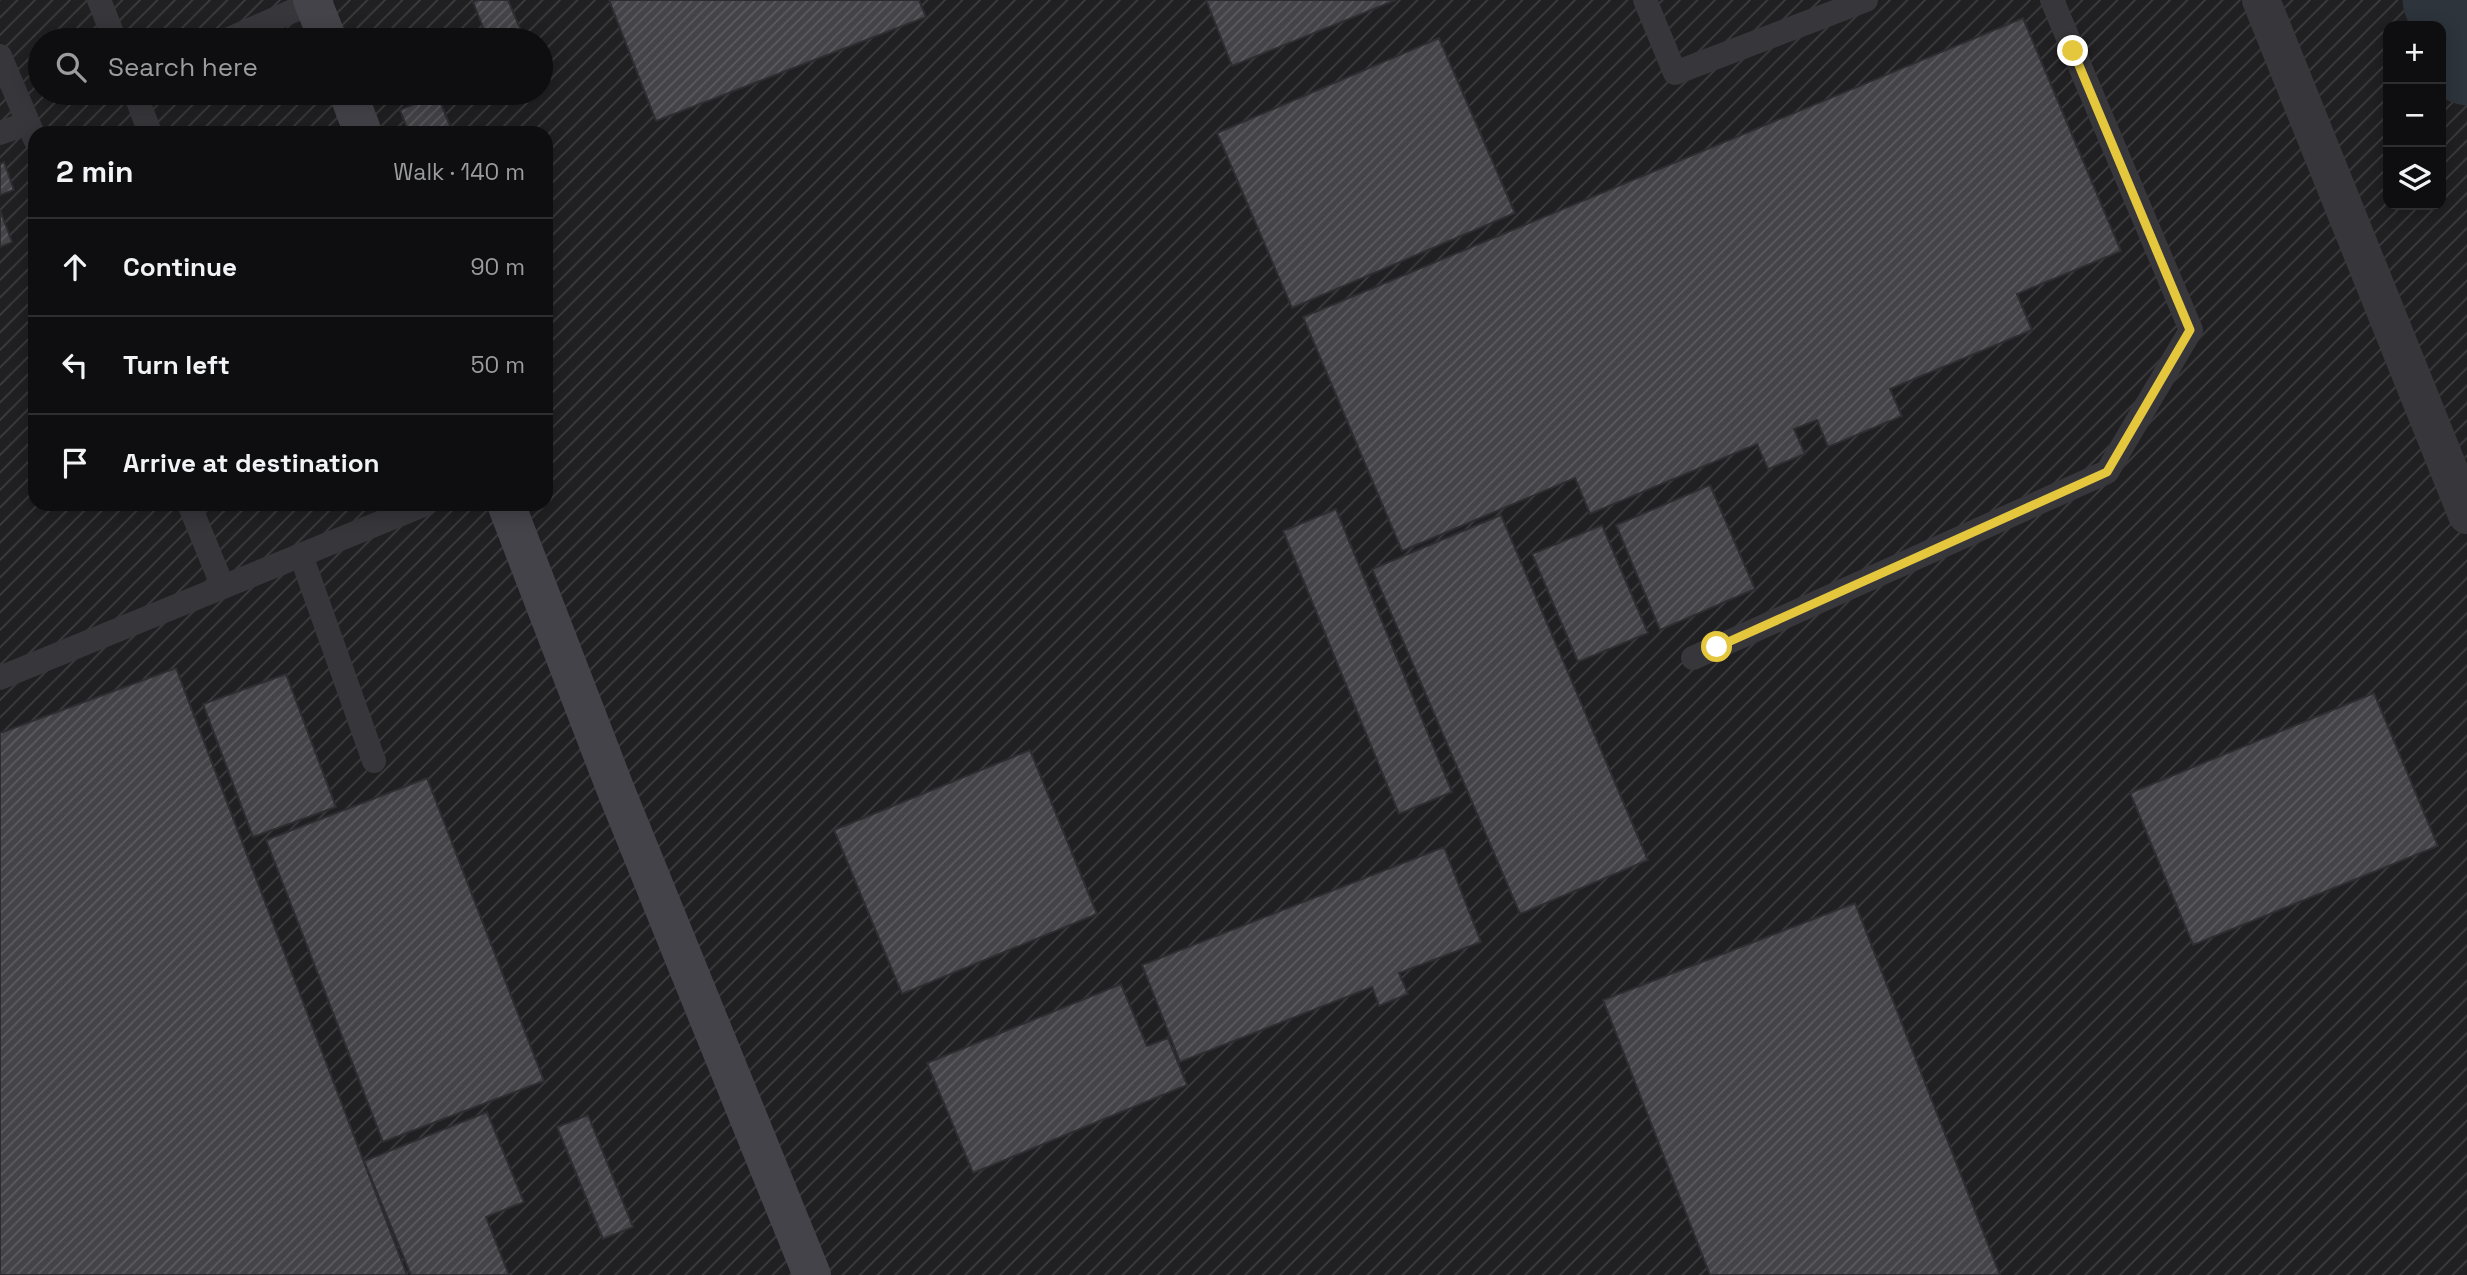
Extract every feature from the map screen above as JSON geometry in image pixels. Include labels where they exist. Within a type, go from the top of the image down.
[{"type":"street","points":[[2261,0],[2467,515]]},
{"type":"street","points":[[313,1],[323,28]]},
{"type":"street","points":[[352,105],[360,126]]},
{"type":"street","points":[[509,511],[615,788],[812,1275]]},
{"type":"lane","points":[[99,0],[110,28]]},
{"type":"lane","points":[[1645,0],[1675,73],[1866,0]]},
{"type":"lane","points":[[1693,658],[2107,472],[2190,330],[2052,0]]},
{"type":"lane","points":[[253,28],[313,1]]},
{"type":"lane","points":[[0,56],[30,126]]},
{"type":"lane","points":[[140,105],[147,126]]},
{"type":"lane","points":[[0,133],[28,131]]},
{"type":"lane","points":[[192,511],[223,587]]},
{"type":"lane","points":[[0,678],[409,511]]},
{"type":"lane","points":[[301,555],[374,761]]},
{"type":"shaded area","points":[[0,0],[2467,0],[2467,1275],[0,1275]]},
{"type":"building","points":[[508,0],[520,28],[483,28],[473,2]]},
{"type":"building","points":[[609,0],[919,0],[926,17],[656,121]]},
{"type":"building","points":[[1206,0],[1396,0],[1232,66]]},
{"type":"building","points":[[2023,18],[2121,251],[2017,294],[2032,330],[1890,389],[1902,416],[1828,447],[1817,420],[1794,429],[1805,454],[1768,469],[1757,444],[1590,514],[1575,478],[1402,551],[1303,317]]},
{"type":"building","points":[[1439,38],[1515,213],[1292,308],[1217,133]]},
{"type":"building","points":[[412,105],[442,105],[450,126],[406,126],[400,110]]},
{"type":"building","points":[[4,162],[14,190],[0,195],[0,164]]},
{"type":"building","points":[[0,210],[12,242],[0,247]]},
{"type":"building","points":[[1710,485],[1755,589],[1660,630],[1616,525]]},
{"type":"building","points":[[1336,509],[1452,792],[1399,814],[1283,531]]},
{"type":"building","points":[[1501,515],[1648,860],[1520,914],[1372,569]]},
{"type":"building","points":[[1602,525],[1648,633],[1578,662],[1532,554]]},
{"type":"building","points":[[176,668],[407,1275],[0,1275],[0,733]]},
{"type":"building","points":[[286,674],[336,807],[253,837],[203,704]]},
{"type":"building","points":[[2374,693],[2438,846],[2193,945],[2130,793]]},
{"type":"building","points":[[1030,750],[1097,914],[902,994],[834,830]]},
{"type":"building","points":[[427,778],[544,1081],[383,1142],[266,840]]},
{"type":"building","points":[[1444,847],[1481,942],[1399,973],[1408,994],[1379,1006],[1372,987],[1180,1062],[1142,965]]},
{"type":"building","points":[[1855,903],[2000,1275],[1710,1275],[1603,1000]]},
{"type":"building","points":[[1121,984],[1147,1046],[1168,1038],[1187,1085],[973,1173],[927,1063]]},
{"type":"building","points":[[487,1112],[524,1202],[486,1217],[509,1275],[411,1275],[364,1161]]},
{"type":"building","points":[[588,1115],[633,1227],[603,1239],[557,1127]]},
{"type":"waterway","points":[[2442,0],[2467,66]]},
{"type":"route","points":[[1717,647],[2107,472],[2190,330],[2073,51]]}]
